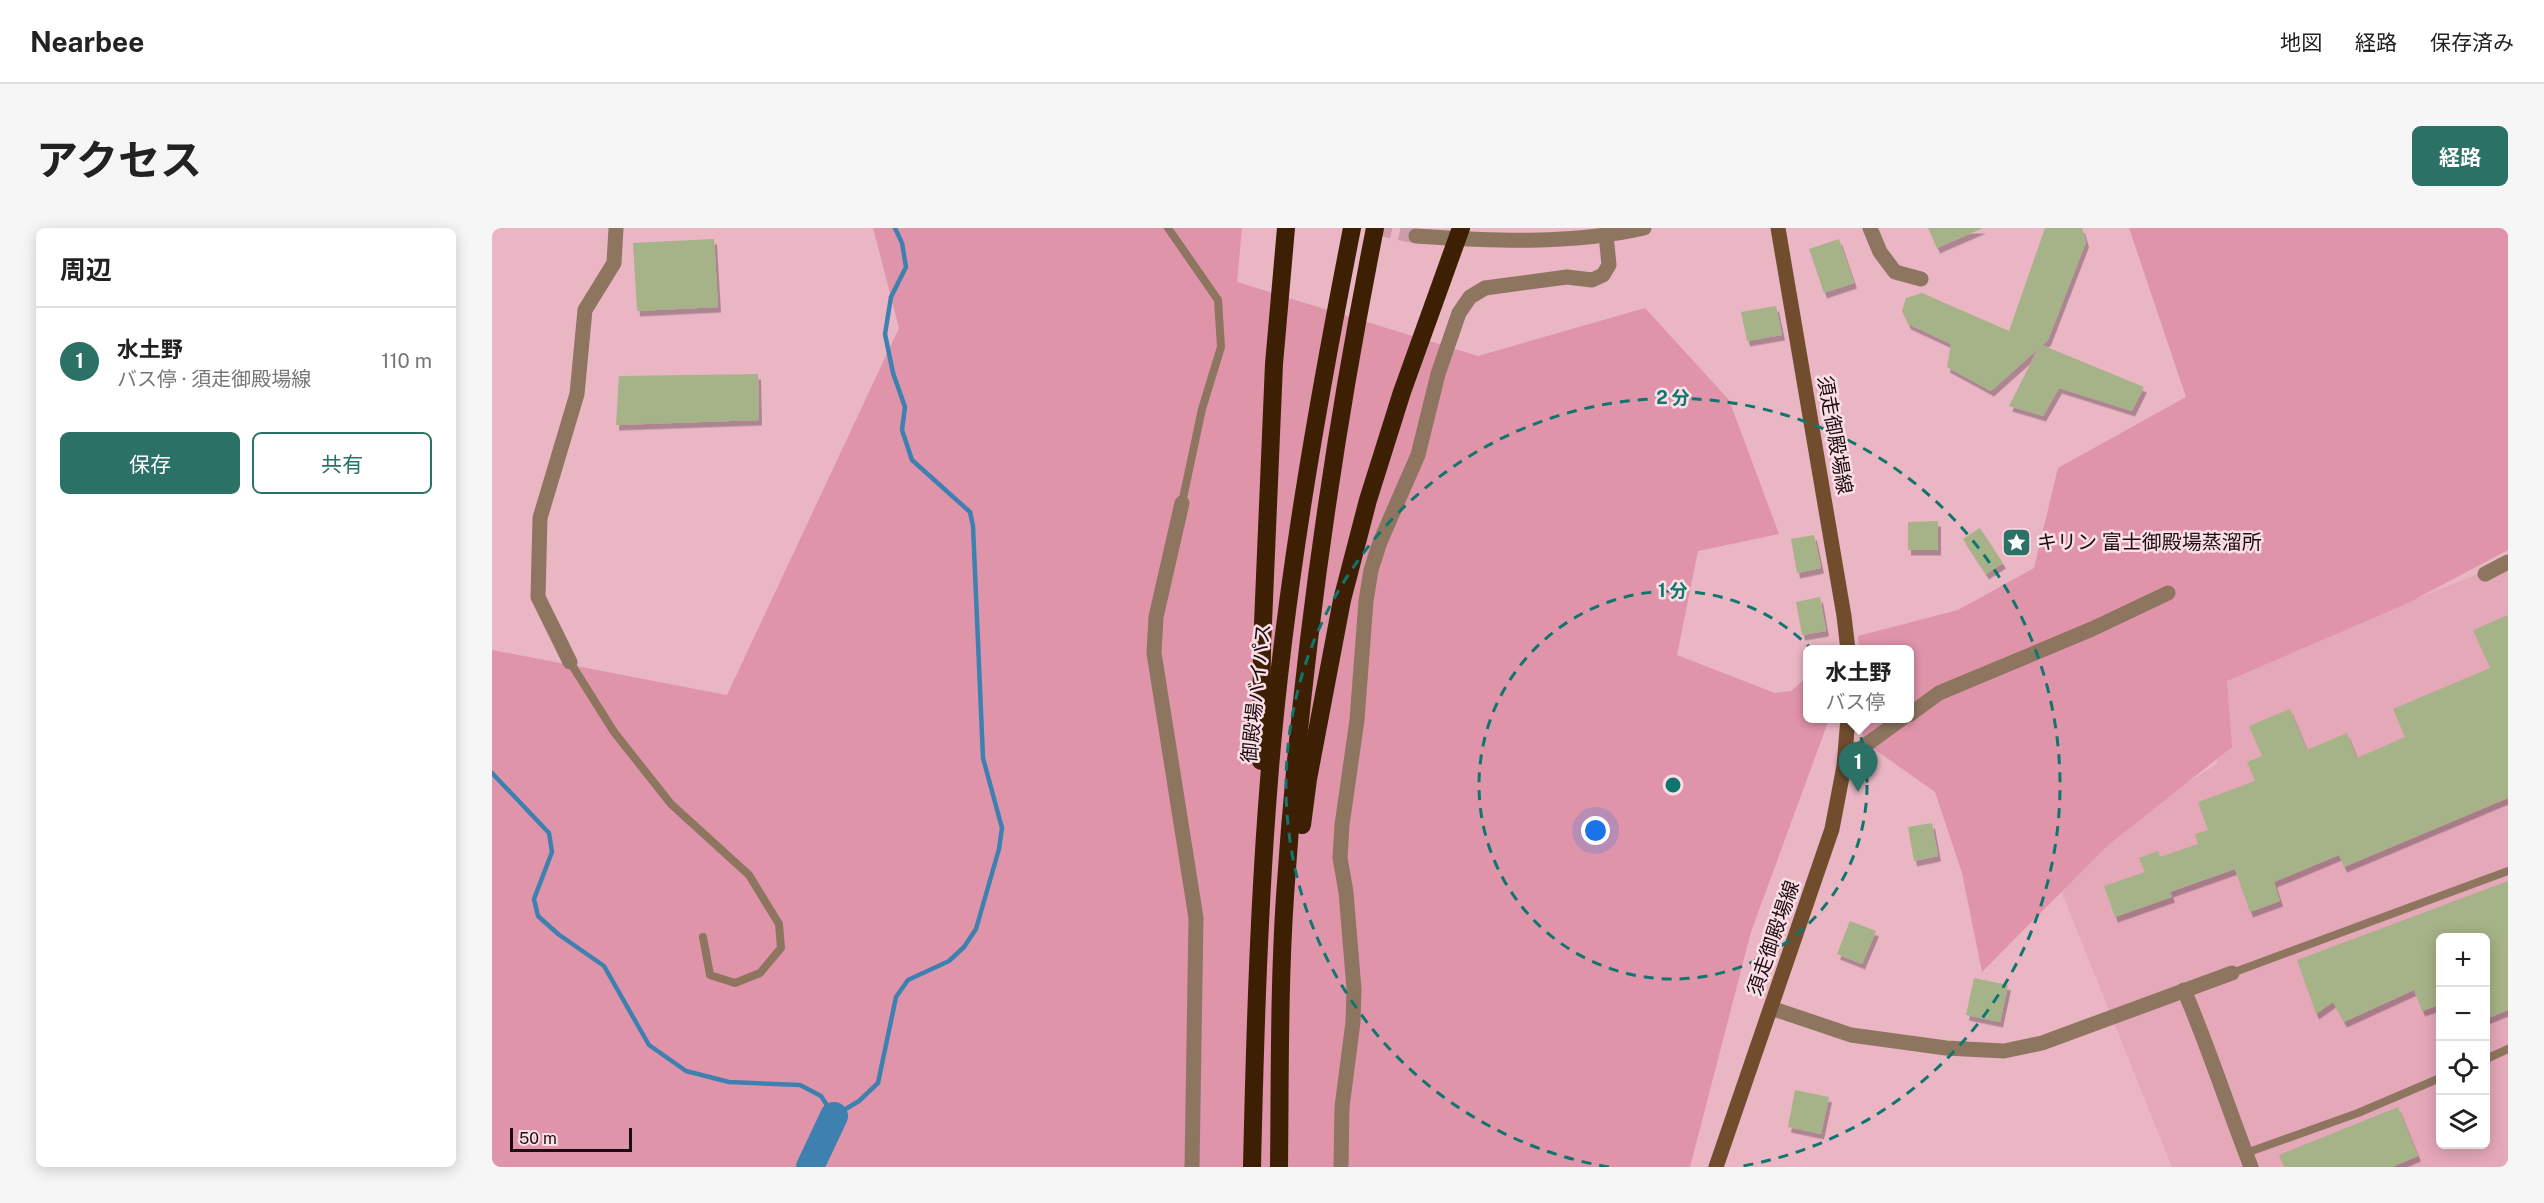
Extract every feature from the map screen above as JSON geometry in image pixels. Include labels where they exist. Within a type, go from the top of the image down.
[{"type":"highway","points":[[1258,961],[1262,647],[1274,364],[1286,228]]},
{"type":"highway","name":"御殿場バイパス","points":[[1252,1167],[1258,961],[1270,767],[1286,624],[1329,347],[1352,228]]},
{"type":"highway","points":[[1279,1167],[1285,898],[1310,622],[1333,458],[1375,228]]},
{"type":"highway","points":[[1281,1020],[1308,779],[1342,600],[1368,500],[1402,392],[1459,233]]},
{"type":"main road","name":"須走御殿場線","points":[[1778,228],[1847,645]]},
{"type":"main road","name":"須走御殿場線","points":[[1716,1167],[1832,829],[1845,760],[1848,723]]},
{"type":"street","points":[[570,662],[558,643],[538,597],[540,518],[577,394],[585,310],[614,263],[616,228]]},
{"type":"street","points":[[1416,236],[1459,233],[1506,241],[1564,239],[1644,228]]},
{"type":"street","points":[[1870,228],[1880,252],[1895,272],[1921,279]]},
{"type":"street","points":[[1341,1167],[1342,1107],[1353,1022],[1354,989],[1346,892],[1340,858],[1342,825],[1357,720],[1366,601],[1371,570],[1380,542],[1418,455],[1438,374],[1459,313],[1470,297],[1485,288],[1567,277],[1592,280],[1603,275],[1609,265],[1615,232]]},
{"type":"street","points":[[1182,503],[1156,617],[1154,653],[1196,918],[1192,1167]]},
{"type":"street","points":[[2485,574],[2508,562]]},
{"type":"street","points":[[1914,710],[1939,693],[2092,629],[2168,593]]},
{"type":"street","points":[[1845,760],[1897,723]]},
{"type":"street","points":[[1771,1008],[1851,1035],[1946,1048],[2004,1052],[2042,1043],[2232,974]]},
{"type":"street","points":[[2184,990],[2200,1026],[2248,1160]]},
{"type":"lane","points":[[1168,228],[1218,300],[1221,347],[1202,409],[1182,503]]},
{"type":"lane","points":[[570,662],[614,732],[671,804],[749,875],[779,924],[781,948],[760,973],[735,983],[710,975],[703,937]]},
{"type":"lane","points":[[2232,974],[2508,871]]},
{"type":"lane","points":[[2490,1057],[2508,1049]]},
{"type":"lane","points":[[2248,1160],[2436,1080]]},
{"type":"shaded area","points":[[873,228],[1242,228],[1237,282],[1478,356],[1645,308],[1729,400],[1779,534],[1698,551],[1677,655],[1775,693],[1791,691],[1803,680],[1803,723],[1828,723],[1751,932],[1690,1167],[492,1167],[492,650],[727,695],[899,328]]},
{"type":"shaded area","points":[[2129,228],[2508,228],[2508,550],[2408,603],[2227,681],[2232,747],[2107,846],[1982,972],[1962,873],[1935,792],[1863,741],[1862,723],[1914,723],[1914,645],[1859,645],[1858,636],[1958,610],[2034,568],[2058,468],[2186,397]]},
{"type":"shaded area","points":[[2508,562],[2508,1167],[2172,1167],[2052,868],[2217,764],[2222,676]]},
{"type":"building","points":[[1928,228],[1983,228],[1937,248]]},
{"type":"building","points":[[2045,228],[2082,228],[2086,242],[2048,340],[2042,345],[2144,387],[2132,411],[2059,388],[2043,416],[2009,406],[2038,349],[1991,391],[1947,367],[1951,344],[1908,324],[1902,311],[1906,298],[1922,293],[2009,331]]},
{"type":"building","points":[[714,239],[718,307],[637,311],[633,243]]},
{"type":"building","points":[[1839,239],[1854,283],[1824,293],[1809,249]]},
{"type":"building","points":[[1776,306],[1782,335],[1747,341],[1741,312]]},
{"type":"building","points":[[758,374],[759,420],[616,425],[619,376]]},
{"type":"building","points":[[1938,521],[1938,550],[1908,550],[1908,522]]},
{"type":"building","points":[[1980,528],[2003,563],[1986,574],[1963,539]]},
{"type":"building","points":[[1814,535],[1821,568],[1797,573],[1791,539]]},
{"type":"building","points":[[1820,597],[1826,631],[1802,635],[1796,602]]},
{"type":"building","points":[[2508,615],[2508,798],[2344,867],[2339,855],[2274,882],[2280,901],[2250,912],[2235,869],[2170,892],[2172,897],[2115,917],[2104,886],[2145,872],[2139,858],[2158,851],[2160,857],[2198,844],[2195,834],[2208,830],[2198,802],[2255,781],[2247,762],[2262,756],[2249,726],[2290,709],[2307,750],[2347,733],[2357,758],[2405,737],[2393,709],[2490,668],[2473,630]]},
{"type":"building","points":[[1932,823],[1938,856],[1914,861],[1908,827]]},
{"type":"building","points":[[2508,881],[2508,1010],[2490,1017],[2490,933],[2436,933],[2436,1006],[2422,1011],[2414,990],[2344,1022],[2333,1002],[2316,1014],[2297,960]]},
{"type":"building","points":[[1850,921],[1876,931],[1862,964],[1837,954]]},
{"type":"building","points":[[1974,978],[2008,985],[2000,1022],[1966,1015]]},
{"type":"building","points":[[1795,1090],[1829,1097],[1821,1134],[1788,1127]]},
{"type":"building","points":[[2398,1107],[2418,1156],[2392,1167],[2284,1167],[2279,1155]]},
{"type":"waterway","points":[[492,773],[549,833],[552,852],[534,899],[538,916],[558,934],[604,966],[649,1045],[686,1071],[729,1082],[800,1085],[821,1096],[834,1116],[859,1101],[878,1083],[896,997],[908,980],[949,961],[964,947],[976,929],[999,849],[1002,828],[983,758],[973,526],[970,512],[912,460],[902,430],[905,407],[893,373],[885,334],[891,297],[906,267],[902,243],[895,228]]},
{"type":"waterway","points":[[810,1167],[834,1116]]},
{"type":"tunnel","points":[[1377,228],[1416,236]]},
{"type":"place","name":"キリン 富士御殿場蒸溜所","points":[[2016,542]]},
{"type":"place","name":"水土野","points":[[1858,792]]}]
